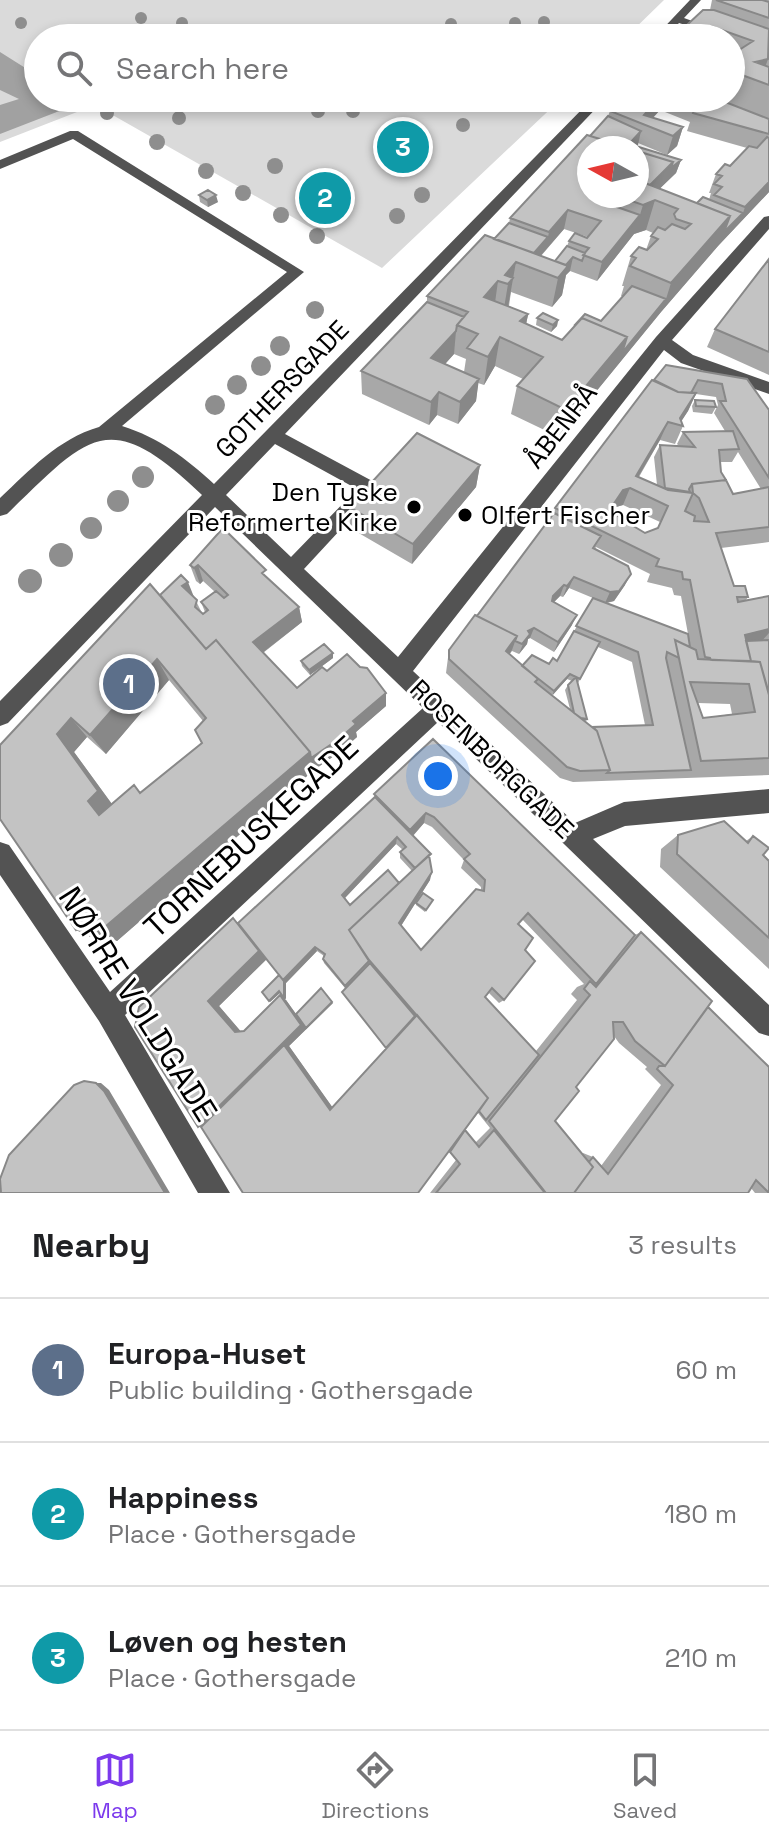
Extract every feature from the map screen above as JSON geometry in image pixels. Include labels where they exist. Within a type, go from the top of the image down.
[{"type":"street","points":[[672,24],[696,0]]},
{"type":"street","points":[[677,19],[691,24]]},
{"type":"street","name":"GOTHERSGADE","points":[[0,716],[586,112]]},
{"type":"street","points":[[0,165],[74,134],[297,272],[106,430],[77,442],[0,509]]},
{"type":"street","name":"ÅBENRÅ","points":[[400,671],[662,341],[769,220]]},
{"type":"street","points":[[662,341],[687,359],[766,392]]},
{"type":"street","name":"ROSENBORGGADE","points":[[106,430],[125,433],[182,465],[769,1023]]},
{"type":"street","points":[[273,435],[370,488]]},
{"type":"street","points":[[292,569],[388,470]]},
{"type":"street","name":"TORNEBUSKEGADE","points":[[108,1012],[438,708]]},
{"type":"street","points":[[573,836],[624,814],[769,801]]},
{"type":"street","name":"NØRRE VOLDGADE","points":[[0,854],[108,1012],[215,1193]]},
{"type":"shaded area","points":[[0,0],[664,0],[639,24],[24,24],[24,112],[77,112],[0,142]]},
{"type":"shaded area","points":[[0,52],[24,67],[24,112],[57,112],[0,134],[0,105],[19,99],[0,90]]},
{"type":"shaded area","points":[[107,112],[547,112],[382,268]]},
{"type":"building","points":[[716,0],[769,2],[769,18]]},
{"type":"building","points":[[703,10],[714,10],[769,29],[768,59],[755,62],[769,67],[769,85],[745,76],[745,46],[753,41],[745,38],[745,24],[688,24]]},
{"type":"building","points":[[745,110],[769,119],[769,134],[693,113]]},
{"type":"building","points":[[613,112],[647,112],[644,115],[683,127],[673,136]]},
{"type":"building","points":[[608,116],[641,131],[636,136],[590,136]]},
{"type":"building","points":[[767,137],[769,182],[745,207],[714,195],[722,187],[714,184],[722,176],[716,174],[725,164],[730,166],[749,146],[757,148]]},
{"type":"building","points":[[577,146],[577,208],[620,208],[640,215],[602,262],[583,255],[589,248],[569,241],[575,233],[587,238],[601,221],[568,210],[549,232],[510,218]]},
{"type":"building","points":[[649,150],[681,160],[671,168],[673,162],[649,155]]},
{"type":"building","points":[[649,155],[673,162],[650,185]]},
{"type":"building","points":[[649,185],[730,216],[671,283],[630,266],[636,258],[631,256],[639,247],[647,250],[658,239],[651,236],[658,227],[665,230],[672,224],[685,229],[691,224],[676,219],[674,214],[678,209],[655,200],[649,202]]},
{"type":"building","points":[[208,190],[216,195],[207,200],[199,195]]},
{"type":"building","points":[[703,197],[743,213],[724,232],[730,216],[697,203]]},
{"type":"building","points":[[509,223],[548,237],[534,253],[494,239]]},
{"type":"building","points":[[485,235],[568,266],[558,278],[516,262],[505,275],[513,278],[508,284],[498,281],[484,297],[528,314],[520,321],[562,340],[582,318],[627,337],[566,410],[517,386],[543,357],[500,337],[488,357],[467,348],[478,334],[457,325],[468,312],[427,296]]},
{"type":"building","points":[[567,246],[585,253],[582,261],[573,257],[566,265],[555,261]]},
{"type":"building","points":[[769,259],[769,352],[715,329]]},
{"type":"building","points":[[632,286],[666,299],[622,353],[627,337],[582,318],[574,326],[585,314],[601,321]]},
{"type":"building","points":[[427,302],[464,317],[456,331],[431,358],[479,379],[460,402],[439,392],[431,402],[361,371]]},
{"type":"building","points":[[543,313],[558,320],[553,325],[537,318]]},
{"type":"building","points":[[666,365],[747,379],[769,410],[769,478],[720,401],[726,401],[722,384],[698,380],[691,393],[678,392],[654,380]]},
{"type":"building","points":[[652,380],[678,392],[696,393],[680,418],[683,426],[668,422],[636,476],[668,490],[693,493],[692,484],[726,480],[733,494],[769,487],[769,527],[716,533],[734,586],[745,586],[748,597],[737,597],[738,602],[769,596],[769,629],[745,635],[751,661],[711,660],[705,657],[690,580],[683,579],[682,572],[656,566],[659,559],[555,508]],"holes":[[[630,488],[668,506],[658,528],[645,533],[620,518],[611,508],[623,490]],[[693,493],[699,498],[709,522],[694,521],[695,516],[685,511]]]},
{"type":"building","points":[[695,400],[714,401],[716,407],[696,406]]},
{"type":"building","points":[[733,431],[739,449],[719,450],[721,472],[726,480],[692,484],[690,492],[665,488],[660,445],[695,447],[683,432]]},
{"type":"building","name":"Den Tyske Reformerte Kirke","points":[[417,433],[480,465],[413,544],[349,507]]},
{"type":"building","points":[[554,513],[601,536],[593,548],[628,566],[631,574],[619,591],[610,592],[574,577],[553,596],[552,601],[577,615],[558,642],[534,628],[528,631],[530,634],[522,644],[515,641],[517,636],[477,616]]},
{"type":"building","points":[[223,528],[266,570],[262,573],[299,607],[253,642],[297,688],[322,667],[327,671],[347,654],[360,667],[367,668],[386,693],[353,721],[356,724],[339,739],[311,758],[310,752],[216,640],[206,649],[160,595],[181,575],[188,582],[182,586],[197,600],[195,607],[203,614],[208,610],[201,602],[216,591],[224,598],[228,595],[198,565],[194,568],[190,565]]},
{"type":"building","points":[[150,584],[206,649],[216,640],[310,752],[99,932],[91,919],[76,930],[0,819],[0,745]],"holes":[[[157,659],[206,718],[195,730],[202,743],[140,793],[134,785],[99,815],[88,801],[98,791],[57,734],[71,718],[90,735]]]},
{"type":"building","points":[[593,598],[688,634],[690,647],[675,640],[679,658],[667,652],[666,658],[691,770],[607,773],[610,770],[593,727],[653,725],[638,652],[576,626]]},
{"type":"building","points":[[475,615],[517,636],[506,651],[538,679],[535,682],[597,731],[610,770],[580,771],[567,767],[449,659],[449,650]]},
{"type":"building","points":[[574,631],[600,642],[580,679],[570,674],[554,691],[522,666],[532,655],[549,664],[553,658],[557,661]]},
{"type":"building","points":[[675,640],[696,650],[698,659],[760,662],[769,695],[769,758],[701,761]],"holes":[[[690,682],[749,684],[755,712],[703,718]]]},
{"type":"building","points":[[769,640],[768,690],[760,662],[751,661],[746,641]]},
{"type":"building","points":[[324,644],[333,653],[309,670],[301,661]]},
{"type":"building","points":[[576,677],[587,719],[574,713],[568,685]]},
{"type":"building","points":[[433,739],[635,935],[596,984],[528,913],[518,924],[533,938],[525,950],[535,961],[504,1000],[492,988],[485,997],[539,1055],[486,1120],[479,1111],[488,1098],[369,960],[349,930],[429,855],[432,872],[399,923],[421,950],[476,889],[484,891],[485,880],[464,859],[470,854],[434,817],[426,813],[410,830],[374,794]]},
{"type":"building","points":[[375,797],[431,854],[415,868],[400,852],[406,847],[397,837],[342,895],[350,905],[388,870],[399,883],[349,930],[369,961],[345,986],[323,959],[325,954],[315,947],[283,980],[238,923]]},
{"type":"building","points":[[724,821],[748,843],[753,836],[769,848],[763,855],[769,861],[769,938],[677,854],[678,835]]},
{"type":"building","points":[[423,893],[433,900],[426,910],[416,903]]},
{"type":"building","points":[[233,918],[259,951],[208,1001],[235,1032],[244,1031],[280,995],[301,1025],[198,1127],[135,1027],[139,1007]]},
{"type":"building","points":[[641,932],[712,1001],[665,1066],[635,1041],[623,1022],[613,1022],[614,1039],[576,1087],[579,1091],[555,1121],[593,1167],[574,1193],[546,1193],[489,1121],[590,995],[584,989],[590,981],[596,987]]},
{"type":"building","points":[[370,963],[415,1016],[386,1048],[342,992]]},
{"type":"building","points":[[279,975],[284,981],[284,998],[279,991],[269,1001],[262,992]]},
{"type":"building","points":[[321,988],[332,1002],[306,1028],[296,1014]]},
{"type":"building","points":[[708,1007],[769,1067],[769,1193],[756,1180],[748,1193],[574,1193],[593,1167],[589,1162],[593,1157],[608,1174],[673,1085],[657,1069],[665,1066]]},
{"type":"building","points":[[417,1015],[488,1098],[418,1193],[243,1193],[201,1127],[284,1045],[330,1110]]},
{"type":"building","points":[[84,1081],[96,1083],[104,1091],[165,1193],[1,1193],[0,1179],[9,1155],[74,1085]]},
{"type":"building","points":[[465,1130],[479,1147],[494,1130],[545,1193],[436,1193],[460,1164],[450,1152]]},
{"type":"place","name":"Løven og hesten","points":[[403,147]]},
{"type":"place","name":"Happiness","points":[[325,198]]},
{"type":"place","name":"Den Tyske Reformerte Kirke","points":[[414,507]]},
{"type":"place","name":"Olfert Fischer","points":[[465,515]]},
{"type":"place","name":"Europa-Huset","points":[[129,684]]}]
